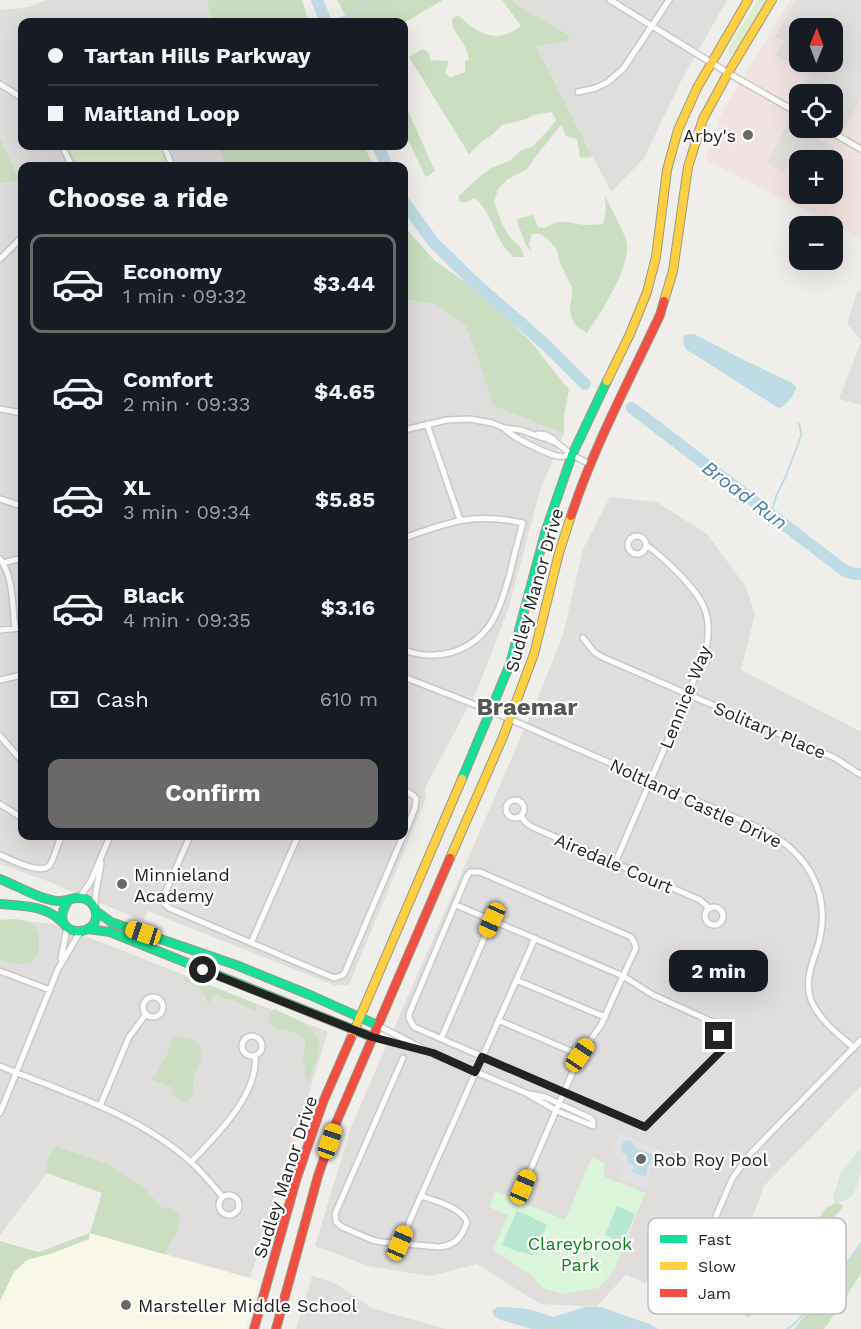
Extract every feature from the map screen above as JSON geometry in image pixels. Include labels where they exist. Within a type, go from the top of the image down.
[{"type":"main road","name":"Sudley Manor Drive","points":[[254,1329],[310,1138],[354,1029],[510,664],[545,533],[572,456],[630,334],[647,292],[656,257],[663,194],[672,147],[687,108],[748,0]]},
{"type":"main road","name":"Sudley Manor Drive","points":[[276,1329],[318,1176],[336,1123],[509,719],[534,654],[568,522],[600,441],[660,315],[673,271],[684,188],[695,142],[704,119],[728,73],[772,0]]},
{"type":"main road","points":[[0,879],[45,898],[68,901],[80,897],[88,900],[111,922],[236,965],[377,1025]]},
{"type":"main road","points":[[65,926],[61,918],[62,910],[68,901]]},
{"type":"main road","points":[[0,904],[46,910],[55,914],[65,926],[74,932],[88,929],[110,932],[372,1037]]},
{"type":"main road","points":[[88,929],[95,921],[95,909]]},
{"type":"street","points":[[610,0],[711,63],[789,108]]},
{"type":"street","points":[[578,92],[596,88],[613,79],[627,63],[669,0]]},
{"type":"street","points":[[0,84],[18,96]]},
{"type":"street","points":[[842,138],[861,149]]},
{"type":"street","points":[[0,259],[18,241]]},
{"type":"street","points":[[0,408],[18,412]]},
{"type":"street","points":[[408,429],[447,420],[470,419],[504,428],[511,435],[557,456],[572,456]]},
{"type":"street","points":[[427,424],[460,520]]},
{"type":"street","points":[[504,428],[514,428],[557,444],[572,456],[590,464]]},
{"type":"street","points":[[533,434],[545,434],[553,438],[557,444]]},
{"type":"street","points":[[0,499],[18,505]]},
{"type":"street","points":[[408,537],[460,520],[487,518],[523,524],[503,599],[495,617],[483,634],[466,646],[446,654],[425,655],[408,651]]},
{"type":"street","name":"Lennice Way","points":[[615,863],[708,643],[707,614],[698,595],[657,552],[646,545]]},
{"type":"street","points":[[0,630],[15,628],[10,581],[2,561],[18,559]]},
{"type":"street","name":"Solitary Place","points":[[584,638],[594,652],[602,657],[835,758],[861,775]]},
{"type":"street","points":[[0,680],[18,676]]},
{"type":"street","name":"Noltland Castle Drive","points":[[408,679],[491,711],[766,831],[788,845],[803,861],[819,891],[822,913],[820,937],[809,973],[809,993],[816,1011],[823,1020],[854,1048]]},
{"type":"street","points":[[0,736],[18,756]]},
{"type":"street","points":[[408,792],[414,796],[416,803],[408,823]]},
{"type":"street","points":[[0,804],[18,815]]},
{"type":"street","name":"Airedale Court","points":[[521,816],[532,827],[700,900],[709,908]]},
{"type":"street","points":[[0,855],[43,870],[49,866],[60,840]]},
{"type":"street","points":[[80,897],[91,881],[108,840]]},
{"type":"street","points":[[188,840],[165,895],[164,902],[169,908],[334,978],[343,975],[401,840]]},
{"type":"street","points":[[251,943],[296,840]]},
{"type":"street","points":[[95,909],[94,893],[102,857]]},
{"type":"street","points":[[456,905],[623,976],[653,995],[715,1023],[722,1050],[645,1127],[564,1093],[414,1028],[409,1014],[470,872],[480,872],[631,937],[636,948],[623,976],[605,1017],[580,1055],[564,1093],[520,1194]]},
{"type":"street","points":[[441,1039],[492,920]]},
{"type":"street","points":[[58,969],[65,926]]},
{"type":"street","points":[[0,1113],[58,969],[80,932]]},
{"type":"street","points":[[400,1243],[535,939]]},
{"type":"street","points":[[0,971],[50,990]]},
{"type":"street","points":[[516,980],[605,1017]]},
{"type":"street","points":[[100,1106],[129,1037],[146,1014]]},
{"type":"street","points":[[498,1020],[580,1055]]},
{"type":"street","points":[[377,1025],[433,1053],[526,1093],[556,1111],[593,1126],[594,1122],[591,1118],[545,1097],[526,1093]]},
{"type":"street","points":[[372,1037],[433,1053]]},
{"type":"street","points":[[715,1218],[732,1179],[750,1154],[861,1040]]},
{"type":"street","points":[[191,1162],[223,1128],[242,1100],[254,1075],[255,1056]]},
{"type":"street","points":[[403,1058],[335,1218],[336,1222],[372,1240],[440,1247],[458,1240],[467,1222],[464,1216],[449,1207],[421,1196]]},
{"type":"street","points":[[0,1066],[129,1119],[191,1162],[223,1197]]},
{"type":"shaded area","points":[[47,0],[206,0],[213,18],[18,18],[18,150],[220,150],[224,162],[18,162],[18,175],[0,137],[0,10],[29,7]]},
{"type":"shaded area","points":[[513,0],[727,0],[681,81],[644,158],[611,192],[535,45],[566,41],[515,4]]},
{"type":"shaded area","points":[[790,0],[861,0],[861,238],[843,229],[843,216],[817,216],[793,204],[843,204],[843,150],[789,150],[789,202],[706,160],[723,111]]},
{"type":"shaded area","points":[[796,0],[861,0],[861,98],[844,129],[843,84],[805,84],[810,75],[805,72],[843,72],[843,18],[789,18],[789,63],[776,55],[784,41],[775,37]]},
{"type":"shaded area","points":[[788,123],[789,138],[817,138],[834,147],[832,150],[789,150],[789,162],[784,172],[767,163]]},
{"type":"shaded area","points":[[18,179],[18,840],[408,840],[408,300],[435,304],[466,326],[492,405],[564,434],[540,490],[509,607],[478,688],[425,788],[426,798],[349,985],[334,985],[148,911],[143,921],[0,864],[0,183]]},
{"type":"shaded area","points":[[858,290],[861,292],[861,340],[847,324]]},
{"type":"shaded area","points":[[861,342],[861,405],[839,399]]},
{"type":"shaded area","points":[[610,497],[657,502],[707,534],[746,587],[755,614],[741,670],[861,732],[861,1086],[764,1186],[752,1218],[648,1218],[648,1284],[626,1275],[596,1307],[540,1304],[477,1264],[431,1276],[371,1267],[315,1246],[351,1127],[537,700],[563,635],[583,549]]},
{"type":"shaded area","points":[[120,840],[147,840],[146,843],[139,841],[131,865],[115,864],[121,847],[118,846]]},
{"type":"shaded area","points":[[0,920],[52,924],[328,1032],[250,1278],[90,1233],[102,1193],[47,1173],[0,1235]]},
{"type":"shaded area","points":[[619,1133],[660,1151],[646,1183],[648,1184],[646,1189],[620,1179],[625,1166],[611,1149]],"holes":[[[629,1140],[636,1148],[655,1155],[647,1172],[634,1168],[634,1165],[627,1162],[623,1142]]]},
{"type":"shaded area","points":[[571,1135],[594,1146],[563,1216],[524,1198],[552,1137]]},
{"type":"shaded area","points":[[861,1148],[860,1175],[855,1191],[844,1201],[835,1203],[833,1198],[840,1175]]},
{"type":"shaded area","name":"Marsteller Middle School","points":[[90,1233],[259,1281],[246,1329],[0,1329],[0,1240],[42,1252]]},
{"type":"shaded area","points":[[312,1276],[335,1283],[372,1308],[446,1329],[296,1329]]},
{"type":"green space","points":[[206,0],[302,0],[308,18],[213,18]]},
{"type":"green space","points":[[337,0],[443,0],[408,21],[408,18],[347,18]]},
{"type":"green space","points":[[502,0],[513,0],[515,4],[570,36],[566,41],[536,46],[592,156],[580,157],[577,139],[566,136],[560,126],[527,169],[508,179],[498,189],[494,202],[502,224],[521,248],[524,257],[513,257],[505,248],[488,215],[475,198],[464,203],[459,201],[459,196],[491,168],[511,160],[520,151],[533,146],[556,120],[552,112],[533,115],[527,119],[502,125],[469,154],[409,57],[422,49],[428,52],[431,60],[449,61],[445,72],[450,78],[465,72],[465,61],[469,60],[466,48],[453,28],[452,19],[458,15],[480,32],[488,35],[503,35],[512,32],[521,26]]},
{"type":"green space","points":[[758,0],[768,0],[737,50],[729,55],[729,47]]},
{"type":"green space","points":[[408,111],[435,171],[426,177],[408,140]]},
{"type":"green space","points":[[0,137],[18,180],[0,183]]},
{"type":"green space","points":[[70,150],[162,150],[163,154],[162,162],[76,162]]},
{"type":"green space","points":[[220,150],[366,150],[372,162],[224,162]]},
{"type":"green space","points":[[605,196],[626,239],[627,253],[613,290],[587,333],[577,327],[571,317],[572,288],[560,263],[557,250],[541,234],[532,234],[529,244],[532,253],[526,245],[516,219],[533,215],[538,227],[545,228],[557,222],[603,224],[606,211]]},
{"type":"green space","points":[[408,231],[435,261],[478,291],[531,342],[569,390],[564,415],[564,434],[492,405],[466,326],[435,304],[408,300]]},
{"type":"green space","points":[[0,920],[21,920],[34,926],[39,941],[39,950],[33,961],[21,964],[0,960]]},
{"type":"green space","points":[[184,977],[256,1004],[256,1010],[216,994],[208,1004],[202,991],[184,981]]},
{"type":"green space","points":[[275,1009],[305,1024],[316,1036],[319,1051],[308,1083],[304,1071],[306,1065],[302,1063],[305,1039],[270,1024],[269,1015]]},
{"type":"green space","points":[[176,1037],[194,1041],[201,1052],[193,1080],[193,1091],[187,1103],[171,1094],[173,1088],[151,1079],[157,1074],[172,1040]]},
{"type":"green space","points":[[56,1146],[109,1165],[143,1187],[161,1207],[166,1209],[170,1207],[176,1212],[179,1217],[178,1229],[164,1254],[90,1233],[102,1193],[47,1173],[48,1158]]},
{"type":"green space","name":"Clareybrook Park","points":[[592,1157],[605,1163],[603,1169],[605,1177],[645,1193],[614,1271],[599,1288],[563,1294],[543,1288],[532,1276],[493,1250],[508,1215],[489,1207],[495,1191],[565,1220]]},
{"type":"green space","points":[[835,1203],[843,1205],[833,1218],[819,1218],[826,1208]]},
{"type":"green space","points":[[617,1206],[635,1214],[623,1243],[605,1235]]},
{"type":"green space","points":[[517,1211],[534,1218],[527,1236],[534,1219],[547,1225],[533,1256],[502,1245]]},
{"type":"green space","points":[[90,1233],[89,1239],[27,1260],[14,1272],[0,1301],[0,1241],[39,1252]]},
{"type":"green space","points":[[861,1246],[861,1273],[846,1297],[846,1265]]},
{"type":"green space","points":[[806,1314],[835,1314],[824,1329],[794,1329]]},
{"type":"water","points":[[694,334],[792,383],[796,387],[788,402],[780,408],[777,407],[687,350],[683,342],[684,337]]},
{"type":"water","name":"Rob Roy Pool","points":[[629,1140],[636,1148],[656,1156],[649,1165],[646,1177],[632,1172],[634,1166],[628,1163],[627,1155],[621,1151],[623,1142]]},
{"type":"water","points":[[497,1307],[532,1310],[553,1317],[585,1307],[601,1307],[658,1329],[532,1329],[494,1316],[492,1311]]},
{"type":"waterway","name":"Broad Run","points":[[317,0],[324,18]]},
{"type":"waterway","points":[[341,18],[362,10],[367,0]]},
{"type":"waterway","name":"Broad Run","points":[[380,150],[385,162]]},
{"type":"waterway","name":"Broad Run","points":[[408,207],[434,243],[476,284],[547,346],[585,384]]},
{"type":"waterway","name":"Broad Run","points":[[632,408],[845,571],[861,574]]},
{"type":"waterway","points":[[772,515],[776,496],[801,436],[798,423]]},
{"type":"waterway","points":[[846,1265],[861,1243]]},
{"type":"waterway","points":[[787,1329],[804,1314]]},
{"type":"traffic: fast","points":[[462,779],[510,664],[545,533],[572,455],[607,381]]},
{"type":"traffic: fast","points":[[0,879],[50,900],[78,898],[87,900],[96,913],[95,922],[90,928],[74,931],[63,922],[63,913],[68,901]]},
{"type":"traffic: fast","points":[[0,904],[41,909],[56,916],[62,922]]},
{"type":"traffic: fast","points":[[96,911],[111,922],[236,965],[377,1025]]},
{"type":"traffic: fast","points":[[88,929],[110,932],[372,1037]]},
{"type":"traffic: slow","points":[[607,381],[647,292],[656,257],[667,170],[678,130],[697,88],[748,0]]},
{"type":"traffic: slow","points":[[664,301],[673,271],[688,167],[703,119],[772,0]]},
{"type":"traffic: slow","points":[[450,858],[503,737],[534,654],[559,553],[571,516]]},
{"type":"traffic: slow","points":[[351,1038],[462,779]]},
{"type":"traffic: jam","points":[[571,516],[601,439],[660,315],[664,301]]},
{"type":"traffic: jam","points":[[276,1329],[318,1176],[336,1123],[450,858]]},
{"type":"traffic: jam","points":[[254,1329],[297,1177],[323,1102],[351,1038]]},
{"type":"place","name":"Arby's","points":[[748,135]]},
{"type":"place","name":"Minnieland Academy","points":[[122,884]]},
{"type":"place","name":"Rob Roy Pool","points":[[641,1159]]},
{"type":"place","name":"Marsteller Middle School","points":[[126,1305]]},
{"type":"district","name":"Braemar","points":[[527,707]]},
{"type":"route","points":[[203,970],[372,1037],[433,1053],[475,1072],[482,1057],[645,1127],[722,1050],[719,1036]]}]
